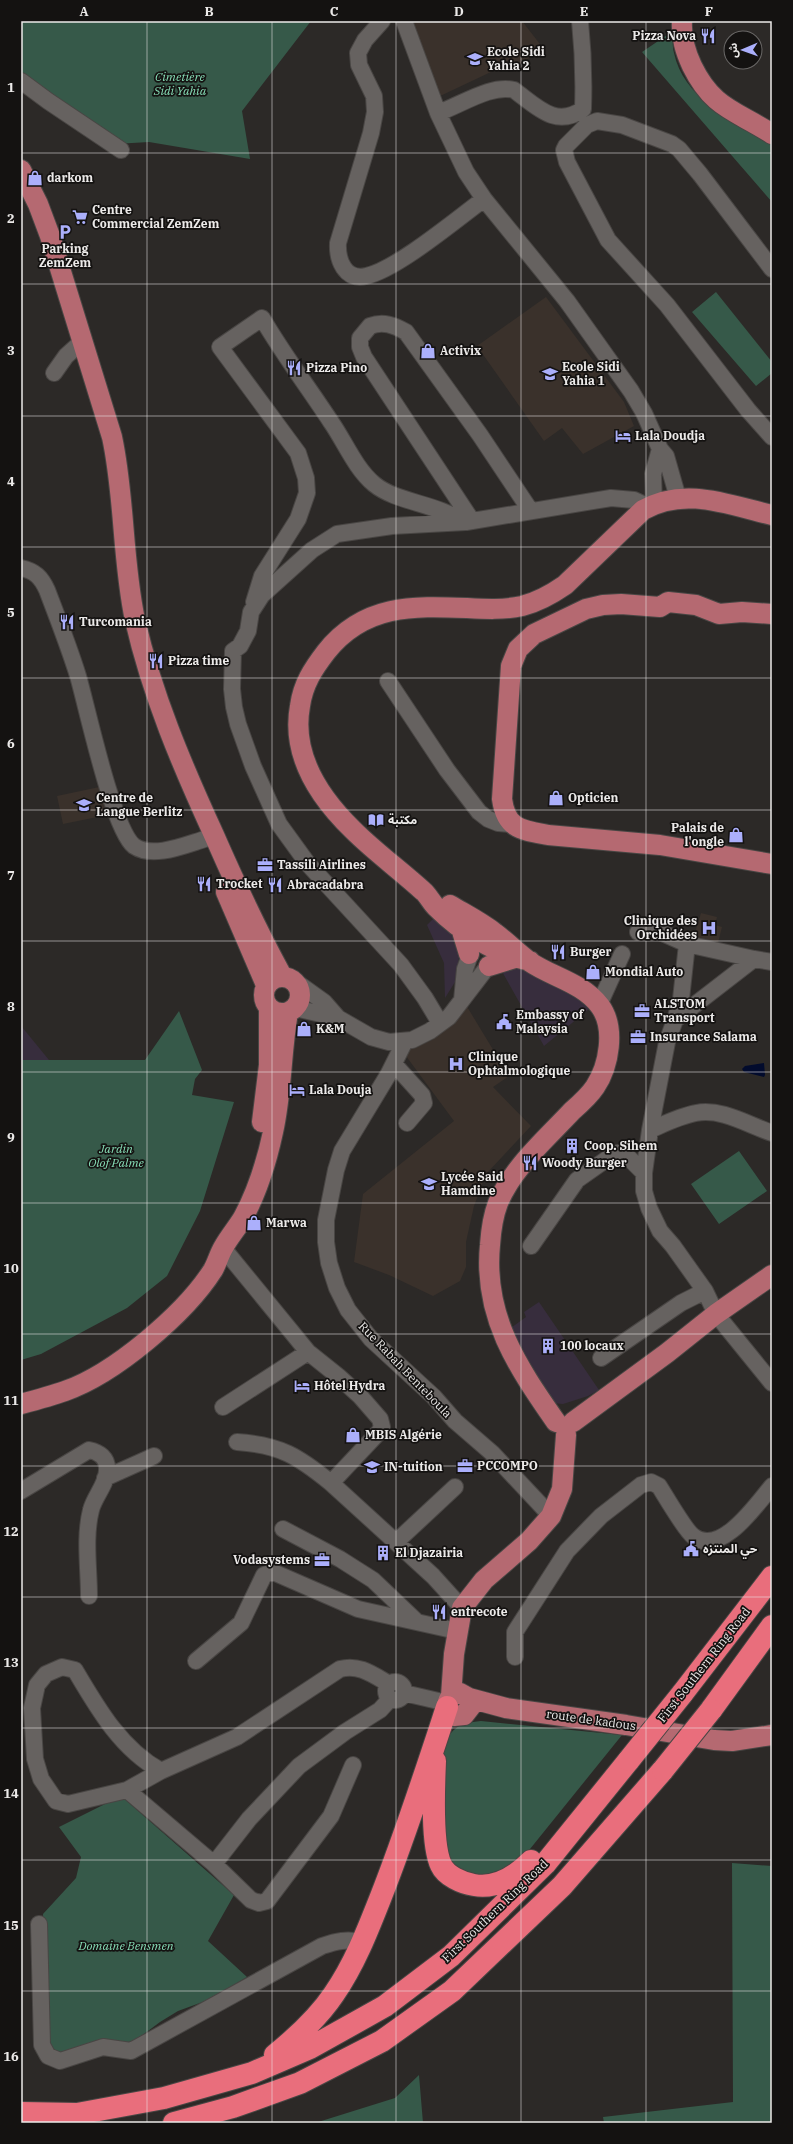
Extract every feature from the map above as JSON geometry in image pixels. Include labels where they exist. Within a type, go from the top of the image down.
[{"type":"highway","name":"First Southern Ring Road","points":[[21,2113],[76,2114],[164,2098],[252,2073],[310,2048],[384,2006],[451,1956],[545,1864],[682,1694],[772,1577]]},
{"type":"highway","points":[[174,2123],[233,2107],[300,2083],[382,2040],[452,1991],[562,1886],[663,1770],[711,1710],[772,1626]]},
{"type":"highway","points":[[457,1704],[444,1731],[436,1757],[435,1832],[437,1854],[441,1865],[446,1872],[467,1884],[481,1886],[497,1884],[524,1868],[629,1760]]},
{"type":"highway","points":[[252,2073],[295,2039],[317,2016],[346,1976],[362,1942],[457,1704]]},
{"type":"main road","points":[[682,21],[683,43],[686,54],[708,94],[739,116],[772,134]]},
{"type":"main road","points":[[21,170],[38,204],[50,236],[112,437],[119,469],[129,585],[151,681],[169,733],[232,879],[280,980]]},
{"type":"main road","points":[[21,192],[40,234],[76,347],[105,453],[121,598],[130,643],[153,717],[205,839],[280,980],[299,988],[300,994],[298,1003],[291,1010],[284,1035],[281,1090],[273,1134],[252,1198],[243,1218],[223,1248],[214,1268],[188,1302],[167,1323],[139,1347],[85,1382],[66,1391],[21,1404]]},
{"type":"main road","points":[[457,1704],[454,1654],[462,1608],[484,1580],[529,1541],[551,1516],[562,1489],[565,1426],[532,1387],[499,1326],[490,1293],[488,1274],[493,1219],[498,1203],[515,1172],[595,1088],[606,1060],[609,1036],[607,1022],[599,1005],[576,986],[508,956],[476,939],[461,928],[436,907],[425,892],[362,840],[341,819],[312,779],[307,767],[298,731],[302,694],[308,677],[331,645],[360,622],[384,612],[401,608],[500,609],[521,606],[553,594],[565,585],[651,506],[678,498],[728,503],[772,515]]},
{"type":"main road","points":[[772,614],[742,612],[719,614],[696,605],[668,602],[660,607],[621,604],[586,609],[534,634],[518,649],[511,666],[502,799],[504,813],[511,824],[530,832],[548,836],[660,845],[772,864]]},
{"type":"main road","points":[[425,892],[438,898],[476,939]]},
{"type":"main road","points":[[21,1393],[58,1382],[97,1362],[118,1348],[138,1334],[175,1300],[197,1272],[237,1206],[256,1152],[269,1065],[268,1008],[263,997],[280,980]]},
{"type":"main road","points":[[268,1008],[279,1013],[291,1010]]},
{"type":"main road","points":[[565,1426],[667,1353],[716,1314],[772,1276]]},
{"type":"main road","name":"route de kadous","points":[[457,1704],[506,1708],[626,1724],[714,1740],[732,1741],[772,1735]]},
{"type":"street","points":[[382,21],[365,40],[358,53],[360,65],[374,96],[375,112],[371,133],[338,243],[341,264],[348,273],[353,276],[366,277],[376,273],[416,248],[484,199]]},
{"type":"street","points":[[404,21],[438,113],[466,172],[484,199],[567,301],[616,368],[644,413],[660,449],[671,467],[678,498]]},
{"type":"street","points":[[438,113],[491,90],[506,88],[514,90],[554,116],[566,118],[579,112],[583,109],[584,96],[584,59],[580,21]]},
{"type":"street","points":[[21,81],[121,150]]},
{"type":"street","points":[[772,269],[700,174],[679,149],[672,144],[622,126],[597,121],[587,125],[566,146],[564,150],[567,162],[608,240],[667,305],[748,410],[772,436]]},
{"type":"street","points":[[444,1020],[425,998],[401,965],[299,853],[279,824],[253,766],[238,724],[232,689],[233,651],[240,646],[248,631],[251,612],[262,576],[298,519],[306,493],[306,478],[298,453],[220,347],[262,318],[291,366],[331,422],[359,468],[368,479],[384,490],[467,521]]},
{"type":"street","points":[[467,521],[364,357],[360,347],[360,338],[370,326],[387,324],[395,325],[406,332],[480,435],[530,510]]},
{"type":"street","points":[[54,373],[66,356],[76,347]]},
{"type":"street","points":[[251,612],[262,595],[312,550],[337,534],[392,526],[467,521],[611,498],[634,500],[651,506],[653,474],[660,449]]},
{"type":"street","points":[[21,568],[42,578],[47,590],[77,675],[115,809],[128,839],[134,846],[144,850],[153,851],[174,848],[205,839]]},
{"type":"street","points":[[388,681],[447,770],[479,812],[488,819],[498,823],[511,824]]},
{"type":"street","points":[[638,932],[648,928],[687,944],[772,962]]},
{"type":"street","points":[[462,1002],[463,978],[476,939]]},
{"type":"street","points":[[687,944],[680,999],[675,1020],[667,1042],[650,1130],[644,1173],[644,1191],[649,1208],[660,1231],[673,1246],[704,1291],[716,1314],[772,1383]]},
{"type":"street","points":[[599,1005],[622,954]]},
{"type":"street","points":[[280,980],[324,1002],[338,1018],[371,1037],[389,1042],[405,1041],[417,1038],[444,1020],[462,1002],[472,985],[508,956]]},
{"type":"street","points":[[675,1020],[754,959]]},
{"type":"street","points":[[291,1010],[338,1018]]},
{"type":"street","name":"Rue Rabah Benteboula","points":[[405,1041],[394,1064],[342,1151],[331,1192],[326,1220],[326,1242],[329,1263],[337,1288],[348,1310],[371,1339],[434,1397],[455,1421],[492,1453],[551,1516]]},
{"type":"street","points":[[394,1064],[422,1095],[424,1103],[406,1123]]},
{"type":"street","points":[[650,1130],[686,1116],[703,1112],[721,1114],[772,1133]]},
{"type":"street","points":[[531,1246],[577,1180],[614,1154],[623,1152],[644,1173]]},
{"type":"street","points":[[223,1248],[308,1352],[329,1367],[360,1396],[380,1419],[382,1427],[331,1483]]},
{"type":"street","points":[[214,1268],[241,1270]]},
{"type":"street","points":[[601,1358],[681,1303],[704,1291]]},
{"type":"street","points":[[223,1407],[308,1352]]},
{"type":"street","points":[[237,1442],[260,1443],[284,1451],[303,1460],[331,1483],[433,1576],[462,1608]]},
{"type":"street","points":[[21,1491],[89,1450],[98,1452],[106,1460],[108,1471],[91,1509],[88,1528],[89,1596]]},
{"type":"street","points":[[105,1478],[154,1456]]},
{"type":"street","points":[[515,1657],[515,1632],[567,1551],[601,1516],[641,1485],[652,1482],[659,1486],[693,1536],[705,1542],[718,1541],[748,1516],[772,1486]]},
{"type":"street","points":[[396,1542],[455,1487]]},
{"type":"street","points":[[283,1529],[340,1559],[373,1580],[415,1620]]},
{"type":"street","points":[[196,1661],[241,1623],[264,1575],[272,1572],[358,1609],[415,1620],[457,1631]]},
{"type":"street","points":[[161,1771],[148,1764],[129,1747],[100,1713],[75,1670],[62,1667],[46,1674],[37,1685],[32,1708],[35,1759],[41,1779],[56,1801],[68,1804],[127,1790],[161,1771],[237,1737],[340,1669],[348,1667],[361,1668],[394,1692],[457,1704]]},
{"type":"street","points":[[214,1864],[249,1819],[300,1766],[345,1732],[380,1710],[394,1692]]},
{"type":"street","points":[[127,1790],[214,1864],[251,1900],[259,1903],[267,1901],[331,1816],[353,1765]]},
{"type":"street","points":[[39,1924],[42,2045],[48,2056],[60,2061],[103,2047],[131,2051],[322,1946],[336,1941],[347,1940],[362,1942]]},
{"type":"shaded area","name":"Ecole Sidi Yahia 2","points":[[411,21],[522,21],[543,48],[511,71],[493,71],[438,97]]},
{"type":"shaded area","name":"Ecole Sidi Yahia 1","points":[[546,297],[624,402],[634,426],[583,454],[562,428],[544,441],[477,346]]},
{"type":"shaded area","name":"Centre de Langue Berlitz","points":[[104,786],[112,814],[63,824],[57,796]]},
{"type":"shaded area","name":"Clinique des Orchidées","points":[[701,913],[717,917],[715,925],[722,927],[718,943],[694,936]]},
{"type":"shaded area","points":[[435,917],[448,923],[460,952],[455,982],[445,998],[444,963],[427,925]]},
{"type":"shaded area","points":[[523,965],[576,991],[589,1009],[544,1046],[500,968]]},
{"type":"shaded area","name":"Lycée Said Hamdine","points":[[466,1005],[509,1076],[493,1087],[531,1126],[486,1174],[474,1206],[466,1242],[466,1267],[460,1281],[433,1296],[389,1275],[354,1262],[363,1194],[454,1121],[403,1052],[432,1040],[449,1026]]},
{"type":"shaded area","points":[[21,1026],[22,1027],[49,1060],[21,1060]]},
{"type":"shaded area","name":"100 locaux","points":[[539,1302],[599,1390],[588,1396],[563,1404],[552,1403],[504,1333],[526,1317],[524,1312]]},
{"type":"green space","name":"Cimetière Sidi Yahia","points":[[21,21],[311,21],[242,111],[250,159],[149,142],[115,144],[21,77]]},
{"type":"green space","points":[[673,31],[674,53],[680,70],[688,84],[713,108],[772,145],[772,202],[642,52]]},
{"type":"green space","points":[[716,292],[772,362],[772,373],[756,386],[692,312]]},
{"type":"green space","name":"Jardin Olof Palme","points":[[179,1011],[202,1070],[195,1079],[192,1095],[234,1102],[200,1211],[167,1276],[127,1308],[41,1354],[21,1360],[21,1060],[145,1060]]},
{"type":"green space","points":[[739,1151],[767,1191],[719,1224],[691,1184]]},
{"type":"green space","points":[[481,1721],[622,1735],[530,1849],[507,1868],[470,1877],[457,1872],[442,1852],[442,1747],[450,1734],[457,1727],[467,1723]]},
{"type":"green space","name":"Domaine Bensmen","points":[[121,1796],[234,1895],[208,1941],[247,1977],[208,2000],[178,2011],[160,2022],[128,2046],[112,2040],[59,2054],[51,2049],[47,2028],[43,1914],[76,1878],[81,1857],[59,1827]]},
{"type":"green space","points":[[732,1863],[772,1866],[772,2123],[604,2123],[603,2117],[733,2102]]},
{"type":"green space","points":[[419,2075],[423,2123],[315,2123],[395,2098]]},
{"type":"water","points":[[764,1063],[764,1077],[744,1072],[742,1069],[745,1066]]},
{"type":"place","name":"Pizza Nova","points":[[708,36]]},
{"type":"place","name":"Ecole Sidi Yahia 2","points":[[475,59]]},
{"type":"place","name":"darkom","points":[[35,178]]},
{"type":"place","name":"Centre Commercial ZemZem","points":[[80,217]]},
{"type":"place","name":"Parking ZemZem","points":[[65,232]]},
{"type":"place","name":"Activix","points":[[428,351]]},
{"type":"place","name":"Pizza Pino","points":[[294,368]]},
{"type":"place","name":"Ecole Sidi Yahia 1","points":[[550,374]]},
{"type":"place","name":"Lala Doudja","points":[[623,436]]},
{"type":"place","name":"Turcomania","points":[[67,622]]},
{"type":"place","name":"Pizza time","points":[[156,661]]},
{"type":"place","name":"Opticien","points":[[556,798]]},
{"type":"place","name":"Centre de Langue Berlitz","points":[[84,805]]},
{"type":"place","name":"مكتبة","points":[[376,820]]},
{"type":"place","name":"Palais de l'ongle","points":[[736,835]]},
{"type":"place","name":"Tassili Airlines","points":[[265,865]]},
{"type":"place","name":"Trocket","points":[[204,884]]},
{"type":"place","name":"Abracadabra","points":[[275,885]]},
{"type":"place","name":"Clinique des Orchidées","points":[[709,928]]},
{"type":"place","name":"Burger","points":[[558,952]]},
{"type":"place","name":"Mondial Auto","points":[[593,972]]},
{"type":"place","name":"ALSTOM Transport","points":[[642,1011]]},
{"type":"place","name":"Embassy of Malaysia","points":[[504,1022]]},
{"type":"place","name":"K&M","points":[[304,1029]]},
{"type":"place","name":"Insurance Salama","points":[[638,1037]]},
{"type":"place","name":"Clinique Ophtalmologique","points":[[456,1064]]},
{"type":"place","name":"Lala Douja","points":[[297,1090]]},
{"type":"place","name":"Coop. Sihem","points":[[572,1146]]},
{"type":"place","name":"Woody Burger","points":[[530,1163]]},
{"type":"place","name":"Lycée Said Hamdine","points":[[429,1184]]},
{"type":"place","name":"Marwa","points":[[254,1223]]},
{"type":"place","name":"100 locaux","points":[[548,1346]]},
{"type":"place","name":"Hôtel Hydra","points":[[302,1386]]},
{"type":"place","name":"MBIS Algérie","points":[[353,1435]]},
{"type":"place","name":"PCCOMPO","points":[[465,1466]]},
{"type":"place","name":"IN-tuition","points":[[372,1467]]},
{"type":"place","name":"حي المنتزه","points":[[691,1549]]},
{"type":"place","name":"El Djazairia","points":[[383,1553]]},
{"type":"place","name":"Vodasystems","points":[[322,1560]]},
{"type":"place","name":"entrecote","points":[[439,1612]]}]
